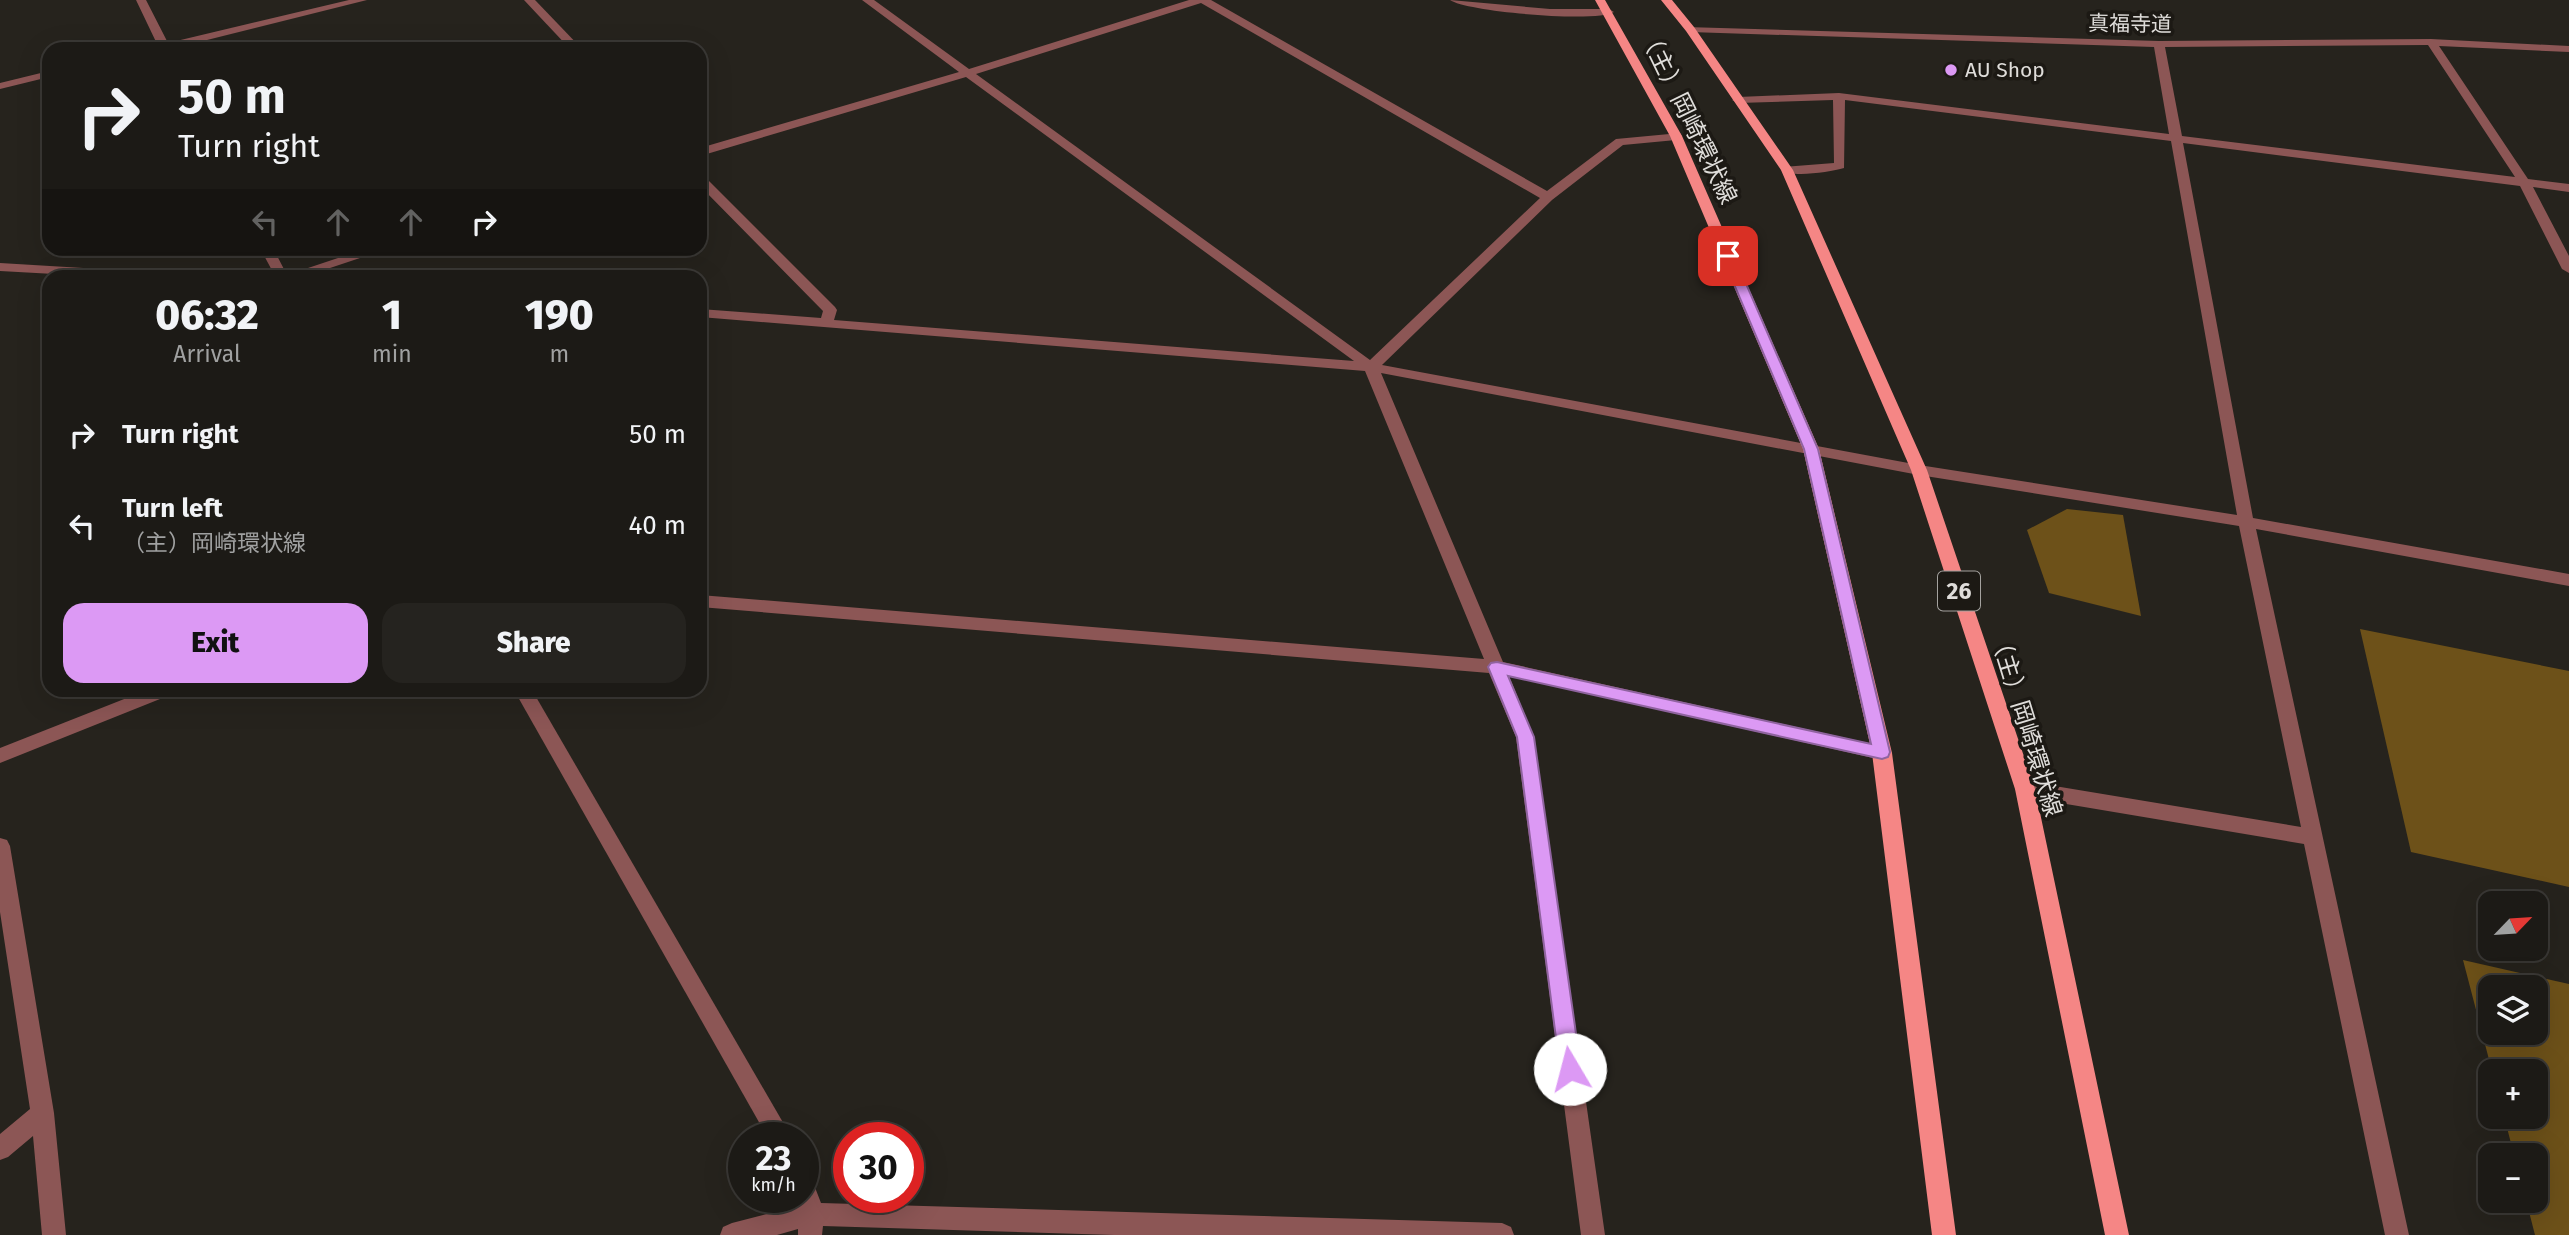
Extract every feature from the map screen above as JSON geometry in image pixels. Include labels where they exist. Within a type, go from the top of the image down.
[{"type":"main road","name":"（主）岡崎環状線","points":[[1666,0],[1690,29],[1787,170],[1919,470],[2025,789],[2117,1235]]},
{"type":"main road","name":"（主）岡崎環状線","points":[[1604,6],[1676,136],[1811,449],[1882,752],[1944,1235]]},
{"type":"street","points":[[141,0],[159,42]]},
{"type":"street","points":[[187,42],[362,0]]},
{"type":"street","points":[[529,0],[569,42]]},
{"type":"street","points":[[867,0],[1371,367],[1525,737],[1593,1235]]},
{"type":"street","points":[[707,150],[969,73],[1201,0],[1548,197]]},
{"type":"street","points":[[1455,0],[1498,9],[1554,15],[1604,6]]},
{"type":"street","name":"真福寺道","points":[[1690,29],[2159,44],[2431,42],[2569,49]]},
{"type":"street","points":[[2431,42],[2524,182],[2569,269]]},
{"type":"street","points":[[2159,44],[2246,522],[2397,1235]]},
{"type":"street","points":[[0,86],[42,77]]},
{"type":"street","points":[[1787,170],[1840,165],[1839,96]]},
{"type":"street","points":[[1738,100],[1839,96],[2569,188]]},
{"type":"street","points":[[1371,367],[1548,197],[1620,142],[1676,136]]},
{"type":"street","points":[[707,186],[830,310],[826,324]]},
{"type":"street","points":[[312,270],[358,256]]},
{"type":"street","points":[[0,267],[50,270]]},
{"type":"street","points":[[707,314],[1371,367],[1919,470],[2246,522],[2569,580]]},
{"type":"street","points":[[707,602],[1497,667],[1882,752]]},
{"type":"street","points":[[0,756],[147,697]]},
{"type":"street","points":[[527,697],[772,1122]]},
{"type":"street","points":[[2025,789],[2312,836]]},
{"type":"street","points":[[0,846],[42,1113],[54,1235]]},
{"type":"street","points":[[0,1149],[42,1113]]},
{"type":"street","points":[[732,1235],[811,1224],[1502,1235]]},
{"type":"building","points":[[2067,509],[2123,515],[2141,616],[2049,593],[2027,530]]},
{"type":"building","points":[[2360,629],[2569,671],[2569,887],[2411,852]]},
{"type":"building","points":[[2463,960],[2529,975],[2478,975],[2478,1017]]},
{"type":"building","points":[[2548,979],[2569,984],[2569,1235],[2535,1235],[2529,1213],[2548,1213],[2548,1143],[2511,1143],[2507,1129],[2548,1129],[2548,1059],[2489,1059],[2485,1045],[2548,1045]]},
{"type":"place","name":"AU Shop","points":[[1951,70]]},
{"type":"route","points":[[1570,1069],[1525,737],[1497,667],[1882,752],[1811,449],[1728,256]]}]
